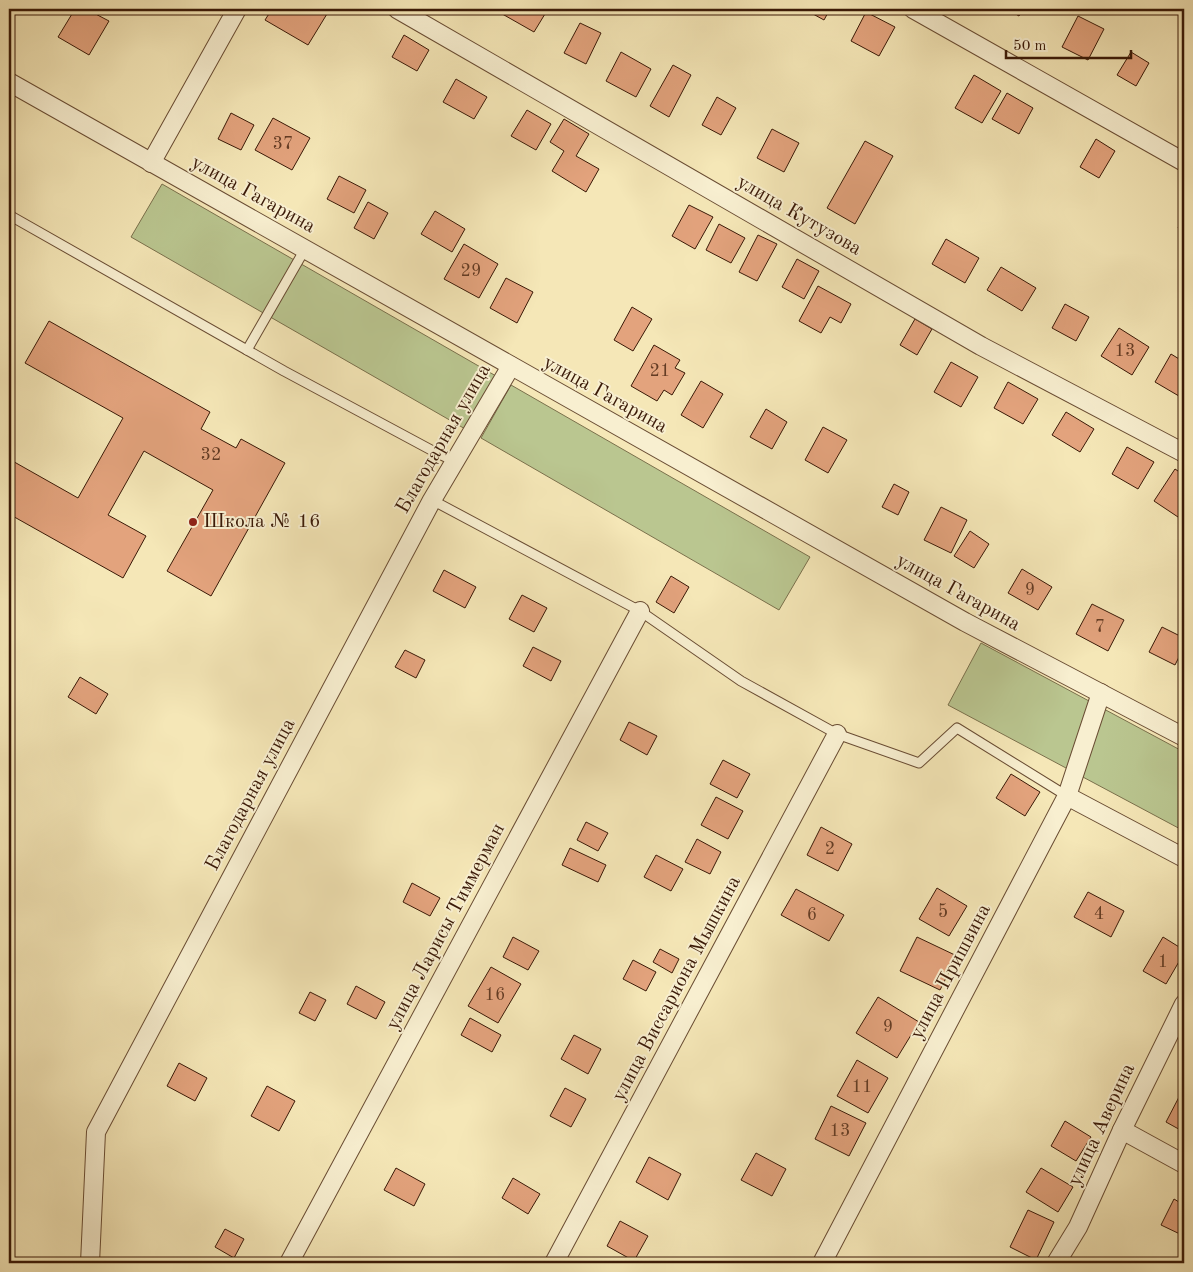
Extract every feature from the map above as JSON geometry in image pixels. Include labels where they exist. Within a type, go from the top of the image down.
[{"type":"street","points":[[151,163],[237,9]]},
{"type":"street","name":"улица Кутузова","points":[[397,9],[981,346],[1184,453]]},
{"type":"street","points":[[913,9],[1184,162]]},
{"type":"street","name":"улица Гагарина","points":[[9,82],[965,622],[1184,737]]},
{"type":"street","name":"Благодарная улица","points":[[90,1263],[96,1132],[432,500],[511,366]]},
{"type":"street","name":"улица Ларисы Тиммерман","points":[[289,1263],[640,611]]},
{"type":"street","name":"улица Пришвина","points":[[822,1263],[1067,796],[1101,693]]},
{"type":"street","name":"улица Виссариона Мышкина","points":[[554,1263],[837,734]]},
{"type":"street","points":[[1067,796],[1184,858]]},
{"type":"street","name":"улица Аверина","points":[[1056,1263],[1078,1227],[1122,1130],[1184,1004]]},
{"type":"street","points":[[1122,1130],[1184,1164]]},
{"type":"lane","points":[[9,215],[247,350],[454,462]]},
{"type":"lane","points":[[247,350],[305,249]]},
{"type":"lane","points":[[432,500],[640,611],[741,681],[837,734],[919,763],[957,728],[1067,796]]},
{"type":"green space","points":[[162,184],[496,376],[467,430],[131,237]]},
{"type":"green space","points":[[511,385],[810,557],[779,610],[481,438]]},
{"type":"green space","points":[[981,643],[1184,752],[1184,831],[948,705]]},
{"type":"building","points":[[75,9],[86,9],[109,21],[89,55],[58,37]]},
{"type":"building","points":[[209,9],[224,9],[221,15]]},
{"type":"building","points":[[272,9],[330,9],[308,45],[265,20]]},
{"type":"building","points":[[498,9],[548,9],[534,32],[497,11]]},
{"type":"building","points":[[804,9],[830,9],[824,20]]},
{"type":"building","points":[[1007,9],[1023,9],[1019,16]]},
{"type":"building","points":[[866,12],[895,27],[879,56],[851,41]]},
{"type":"building","points":[[1078,16],[1104,29],[1088,60],[1062,47]]},
{"type":"building","points":[[580,23],[601,33],[586,64],[564,53]]},
{"type":"building","points":[[404,35],[429,50],[417,71],[392,57]]},
{"type":"building","points":[[621,52],[651,69],[636,97],[606,81]]},
{"type":"building","points":[[1131,52],[1149,63],[1136,86],[1117,75]]},
{"type":"building","points":[[673,65],[691,75],[669,117],[650,106]]},
{"type":"building","points":[[974,75],[1001,91],[982,123],[955,108]]},
{"type":"building","points":[[456,79],[487,97],[474,119],[443,102]]},
{"type":"building","points":[[1007,93],[1033,108],[1019,134],[992,119]]},
{"type":"building","points":[[717,97],[736,108],[721,135],[702,125]]},
{"type":"building","points":[[527,110],[551,124],[536,150],[511,136]]},
{"type":"building","points":[[231,113],[254,125],[241,150],[218,139]]},
{"type":"building","points":[[273,118],[310,138],[292,170],[255,150]]},
{"type":"building","points":[[564,119],[589,134],[576,156],[599,169],[586,192],[552,171],[564,151],[550,142]]},
{"type":"building","points":[[772,129],[799,143],[784,172],[757,158]]},
{"type":"building","points":[[1096,139],[1115,151],[1099,178],[1080,167]]},
{"type":"building","points":[[865,141],[893,156],[855,224],[827,208]]},
{"type":"building","points":[[339,176],[366,190],[354,213],[327,199]]},
{"type":"building","points":[[368,202],[388,213],[374,239],[354,228]]},
{"type":"building","points":[[689,205],[713,217],[695,249],[672,236]]},
{"type":"building","points":[[435,211],[465,229],[452,252],[421,234]]},
{"type":"building","points":[[1184,218],[1184,232],[1178,228]]},
{"type":"building","points":[[719,224],[745,238],[731,263],[706,250]]},
{"type":"building","points":[[758,235],[777,244],[757,281],[739,272]]},
{"type":"building","points":[[946,239],[979,258],[965,283],[932,264]]},
{"type":"building","points":[[464,244],[498,264],[479,298],[444,279]]},
{"type":"building","points":[[797,259],[819,271],[804,299],[782,287]]},
{"type":"building","points":[[1001,267],[1036,288],[1022,311],[987,290]]},
{"type":"building","points":[[506,278],[533,292],[517,323],[490,308]]},
{"type":"building","points":[[818,286],[851,304],[841,323],[830,317],[821,333],[799,321]]},
{"type":"building","points":[[1065,304],[1089,317],[1076,341],[1052,328]]},
{"type":"building","points":[[632,307],[652,319],[633,351],[614,340]]},
{"type":"building","points":[[915,319],[932,329],[917,355],[900,345]]},
{"type":"building","points":[[49,321],[210,412],[201,429],[236,448],[241,439],[285,463],[211,596],[167,571],[213,490],[144,451],[108,515],[146,536],[123,578],[9,514],[9,459],[78,498],[123,418],[25,363]]},
{"type":"building","points":[[1119,328],[1149,347],[1132,375],[1101,356]]},
{"type":"building","points":[[654,345],[680,360],[675,368],[685,373],[672,395],[664,390],[657,401],[631,386]]},
{"type":"building","points":[[1171,354],[1184,362],[1184,399],[1155,382]]},
{"type":"building","points":[[951,362],[978,377],[961,407],[934,392]]},
{"type":"building","points":[[701,381],[723,394],[703,428],[681,415]]},
{"type":"building","points":[[1008,382],[1038,399],[1023,424],[994,408]]},
{"type":"building","points":[[766,409],[787,422],[772,449],[750,437]]},
{"type":"building","points":[[1066,412],[1094,429],[1080,452],[1052,435]]},
{"type":"building","points":[[823,427],[847,440],[828,473],[805,460]]},
{"type":"building","points":[[1127,447],[1154,462],[1138,489],[1112,474]]},
{"type":"building","points":[[1175,469],[1184,475],[1184,521],[1154,501]]},
{"type":"building","points":[[894,484],[909,492],[898,515],[882,507]]},
{"type":"building","points":[[941,507],[967,520],[951,553],[924,540]]},
{"type":"building","points":[[970,531],[989,544],[974,568],[954,556]]},
{"type":"building","points":[[1022,569],[1052,587],[1038,610],[1008,593]]},
{"type":"building","points":[[444,570],[476,587],[465,608],[433,591]]},
{"type":"building","points":[[671,576],[689,587],[674,613],[656,602]]},
{"type":"building","points":[[522,595],[547,608],[534,632],[509,619]]},
{"type":"building","points":[[1092,604],[1124,620],[1108,651],[1076,634]]},
{"type":"building","points":[[1162,627],[1184,638],[1184,647],[1175,665],[1149,652]]},
{"type":"building","points":[[533,647],[561,661],[551,681],[523,666]]},
{"type":"building","points":[[405,650],[425,660],[416,678],[395,667]]},
{"type":"building","points":[[80,677],[108,694],[96,714],[68,697]]},
{"type":"building","points":[[629,722],[657,736],[647,755],[620,740]]},
{"type":"building","points":[[723,760],[750,774],[737,798],[710,784]]},
{"type":"building","points":[[1011,774],[1040,792],[1025,816],[996,798]]},
{"type":"building","points":[[716,797],[743,811],[728,839],[701,825]]},
{"type":"building","points":[[586,822],[608,833],[598,851],[577,840]]},
{"type":"building","points":[[821,827],[852,844],[838,871],[807,855]]},
{"type":"building","points":[[697,839],[721,852],[710,874],[685,862]]},
{"type":"building","points":[[570,848],[606,865],[598,882],[562,865]]},
{"type":"building","points":[[656,855],[683,869],[671,891],[644,877]]},
{"type":"building","points":[[412,883],[440,898],[430,916],[403,902]]},
{"type":"building","points":[[937,888],[967,906],[949,936],[919,919]]},
{"type":"building","points":[[796,889],[844,915],[829,941],[781,915]]},
{"type":"building","points":[[1088,892],[1124,911],[1111,937],[1074,917]]},
{"type":"building","points":[[513,937],[539,951],[528,970],[503,957]]},
{"type":"building","points":[[917,937],[957,956],[940,990],[900,971]]},
{"type":"building","points":[[1163,937],[1184,950],[1166,984],[1143,971]]},
{"type":"building","points":[[660,949],[679,959],[672,973],[653,962]]},
{"type":"building","points":[[633,960],[656,972],[646,991],[623,979]]},
{"type":"building","points":[[491,967],[521,984],[498,1023],[468,1006]]},
{"type":"building","points":[[356,986],[385,1002],[376,1019],[347,1004]]},
{"type":"building","points":[[310,992],[326,1000],[315,1021],[299,1013]]},
{"type":"building","points":[[878,997],[919,1022],[897,1058],[856,1033]]},
{"type":"building","points":[[470,1018],[501,1035],[492,1052],[461,1035]]},
{"type":"building","points":[[574,1035],[601,1049],[588,1074],[561,1059]]},
{"type":"building","points":[[857,1060],[888,1078],[868,1113],[837,1096]]},
{"type":"building","points":[[179,1063],[207,1078],[195,1101],[167,1086]]},
{"type":"building","points":[[267,1086],[295,1101],[279,1131],[251,1116]]},
{"type":"building","points":[[565,1088],[586,1099],[571,1127],[550,1116]]},
{"type":"building","points":[[1179,1097],[1184,1099],[1184,1132],[1166,1122]]},
{"type":"building","points":[[831,1106],[866,1123],[849,1156],[815,1139]]},
{"type":"building","points":[[1065,1121],[1091,1137],[1076,1161],[1051,1146]]},
{"type":"building","points":[[756,1153],[786,1169],[772,1196],[741,1180]]},
{"type":"building","points":[[649,1157],[681,1174],[668,1200],[636,1182]]},
{"type":"building","points":[[396,1168],[425,1184],[414,1206],[384,1190]]},
{"type":"building","points":[[1041,1168],[1073,1187],[1058,1212],[1026,1192]]},
{"type":"building","points":[[513,1178],[540,1194],[528,1214],[502,1198]]},
{"type":"building","points":[[1174,1199],[1184,1205],[1184,1231],[1182,1235],[1161,1225]]},
{"type":"building","points":[[1028,1210],[1054,1222],[1036,1260],[1010,1247]]},
{"type":"building","points":[[620,1221],[648,1236],[634,1261],[607,1246]]},
{"type":"building","points":[[225,1229],[244,1239],[234,1258],[215,1247]]},
{"type":"place","name":"Школа № 16","points":[[193,522]]}]
